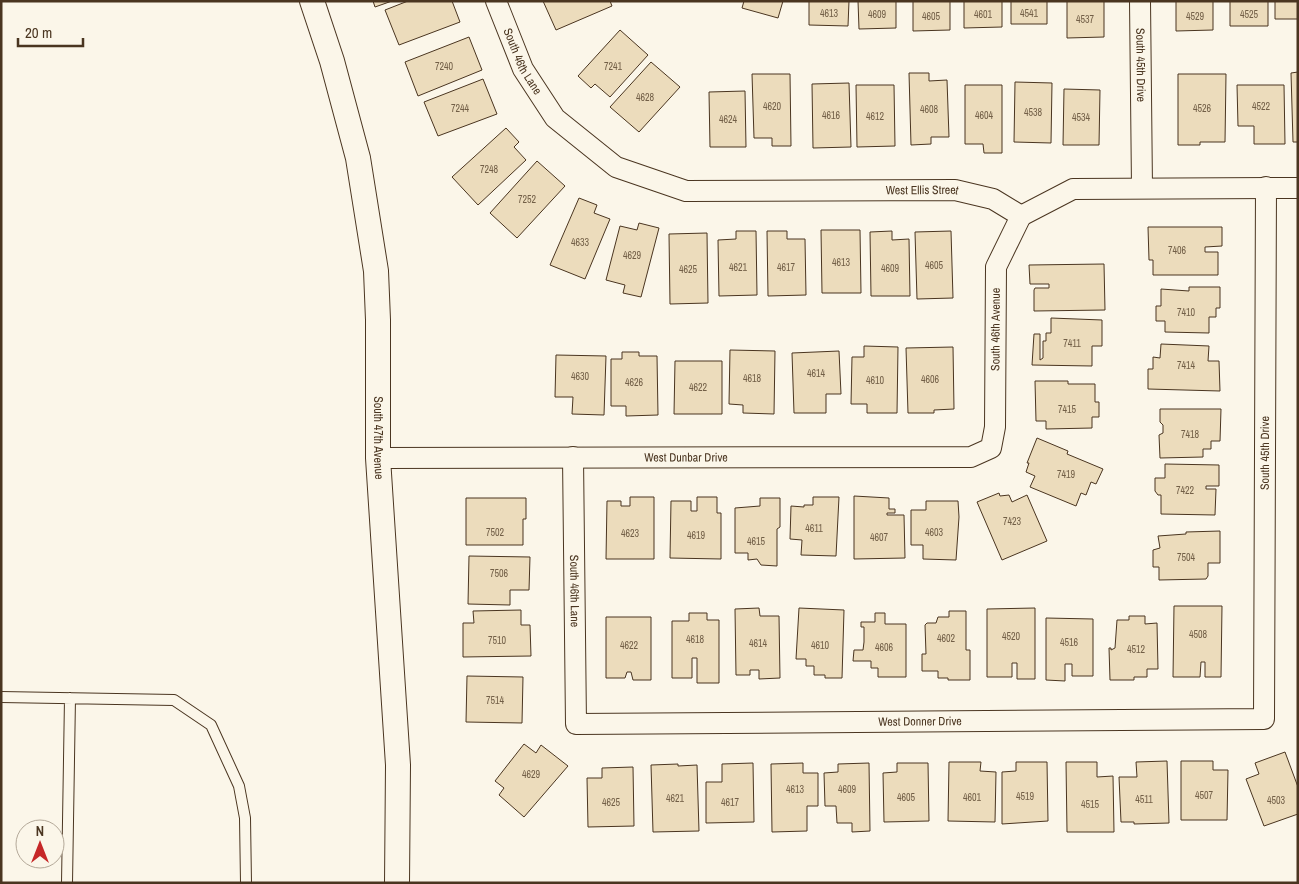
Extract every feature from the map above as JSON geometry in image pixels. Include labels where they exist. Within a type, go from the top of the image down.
[{"type":"street","name":"South 47th Avenue","points":[[312,1],[334,70],[358,158],[376,271],[378,458],[398,765],[397,883]]},
{"type":"street","name":"South 46th Lane","points":[[496,1],[523,69],[555,118]]},
{"type":"street","name":"South 45th Drive","points":[[1140,1],[1142,188]]},
{"type":"street","name":"West Ellis Street","points":[[555,118],[616,167],[686,191],[955,190],[993,199],[1021,216]]},
{"type":"street","name":"South 45th Drive","points":[[1264,719],[1266,188]]},
{"type":"street","points":[[1021,216],[1073,189],[1298,188]]},
{"type":"street","name":"South 46th Avenue","points":[[991,448],[995,427],[996,267],[1021,216]]},
{"type":"street","name":"West Dunbar Drive","points":[[378,458],[971,456],[991,448]]},
{"type":"street","name":"South 46th Lane","points":[[573,457],[576,724]]},
{"type":"street","name":"West Donner Drive","points":[[576,724],[1264,719]]},
{"type":"lane","points":[[1,697],[174,700],[211,725],[239,786],[245,818],[246,883]]},
{"type":"lane","points":[[67,883],[70,698]]},
{"type":"building","points":[[373,1],[392,1],[375,7]]},
{"type":"building","points":[[408,1],[452,1],[460,22],[399,45],[385,10]]},
{"type":"building","points":[[543,1],[610,1],[612,6],[556,30]]},
{"type":"building","points":[[744,1],[783,1],[778,18],[742,8]]},
{"type":"building","points":[[809,1],[849,1],[848,26],[809,25]]},
{"type":"building","points":[[858,1],[896,1],[896,28],[859,29]]},
{"type":"building","points":[[913,1],[950,1],[950,30],[913,31]]},
{"type":"building","points":[[964,1],[1002,1],[1002,27],[964,28]]},
{"type":"building","points":[[1011,1],[1047,1],[1047,24],[1011,24]]},
{"type":"building","points":[[1067,1],[1104,1],[1104,37],[1067,38]]},
{"type":"building","points":[[1176,1],[1213,1],[1213,30],[1176,31]]},
{"type":"building","points":[[1230,1],[1268,1],[1268,26],[1230,26]]},
{"type":"building","points":[[1275,1],[1298,1],[1298,19],[1275,19]]},
{"type":"building","points":[[620,30],[648,55],[610,97],[595,84],[591,88],[578,76]]},
{"type":"building","points":[[469,37],[482,70],[418,96],[405,62]]},
{"type":"building","points":[[651,62],[680,87],[639,132],[610,107]]},
{"type":"building","points":[[1298,72],[1298,142],[1293,142],[1291,73]]},
{"type":"building","points":[[909,73],[929,73],[929,81],[947,80],[949,137],[931,137],[931,144],[911,145]]},
{"type":"building","points":[[752,74],[790,74],[791,146],[772,146],[772,138],[754,138]]},
{"type":"building","points":[[1178,74],[1226,74],[1225,142],[1200,142],[1200,145],[1178,145]]},
{"type":"building","points":[[483,79],[497,114],[438,136],[424,102]]},
{"type":"building","points":[[1015,82],[1052,83],[1051,143],[1014,142]]},
{"type":"building","points":[[849,83],[851,147],[813,148],[812,84]]},
{"type":"building","points":[[856,85],[894,85],[895,146],[857,147]]},
{"type":"building","points":[[965,85],[1002,85],[1002,153],[984,153],[983,144],[965,144]]},
{"type":"building","points":[[1237,85],[1284,85],[1285,144],[1254,144],[1254,126],[1238,126]]},
{"type":"building","points":[[1064,89],[1100,90],[1099,145],[1063,145]]},
{"type":"building","points":[[745,91],[746,147],[710,147],[709,92]]},
{"type":"building","points":[[506,128],[519,142],[514,147],[526,160],[478,205],[452,177]]},
{"type":"building","points":[[537,161],[565,186],[517,238],[490,213]]},
{"type":"building","points":[[579,198],[597,205],[594,213],[610,219],[585,279],[550,265]]},
{"type":"building","points":[[639,223],[659,228],[641,297],[623,293],[625,285],[606,280],[620,226],[637,230]]},
{"type":"building","points":[[1148,227],[1222,227],[1222,246],[1205,247],[1205,252],[1218,252],[1218,275],[1153,275],[1153,260],[1149,260]]},
{"type":"building","points":[[821,230],[860,230],[861,293],[822,293]]},
{"type":"building","points":[[736,231],[756,231],[757,295],[719,296],[718,240],[736,239]]},
{"type":"building","points":[[767,231],[787,231],[787,239],[805,239],[806,295],[768,296]]},
{"type":"building","points":[[892,231],[892,240],[909,239],[910,296],[871,296],[870,232]]},
{"type":"building","points":[[951,231],[953,298],[917,299],[915,232]]},
{"type":"building","points":[[707,233],[708,303],[670,304],[669,234]]},
{"type":"building","points":[[1104,264],[1105,310],[1034,311],[1035,288],[1049,288],[1049,284],[1030,284],[1029,265]]},
{"type":"building","points":[[1189,287],[1220,287],[1220,308],[1216,308],[1216,317],[1209,317],[1209,333],[1165,332],[1165,321],[1156,321],[1156,306],[1161,306],[1161,289],[1189,291]]},
{"type":"building","points":[[1051,318],[1102,320],[1102,346],[1092,346],[1092,366],[1032,365],[1034,334],[1040,334],[1040,360],[1043,358],[1043,341],[1046,341],[1046,333],[1051,333]]},
{"type":"building","points":[[1161,344],[1209,346],[1208,361],[1219,361],[1220,391],[1148,389],[1148,369],[1153,369],[1153,357],[1160,358]]},
{"type":"building","points":[[864,346],[898,347],[897,413],[867,413],[867,404],[851,404],[852,357],[864,357]]},
{"type":"building","points":[[953,347],[954,409],[934,410],[934,413],[908,413],[906,348]]},
{"type":"building","points":[[730,350],[775,351],[774,414],[743,413],[743,405],[729,404]]},
{"type":"building","points":[[839,351],[841,394],[826,394],[826,413],[794,413],[792,353]]},
{"type":"building","points":[[622,352],[639,352],[639,356],[657,356],[658,415],[626,416],[626,406],[611,406],[611,359],[622,359]]},
{"type":"building","points":[[556,355],[606,356],[604,415],[572,414],[573,397],[555,397]]},
{"type":"building","points":[[675,361],[722,361],[722,414],[674,414]]},
{"type":"building","points":[[1035,381],[1068,381],[1068,384],[1095,384],[1095,402],[1099,402],[1099,417],[1092,417],[1092,428],[1046,429],[1046,421],[1036,421]]},
{"type":"building","points":[[1160,409],[1221,409],[1220,441],[1211,441],[1211,449],[1203,449],[1203,457],[1160,458],[1159,435],[1163,433],[1163,425],[1160,422]]},
{"type":"building","points":[[1037,438],[1068,451],[1067,454],[1103,469],[1096,484],[1091,482],[1086,495],[1081,493],[1076,506],[1030,487],[1035,476],[1026,472],[1029,463],[1027,463]]},
{"type":"building","points":[[1165,464],[1219,465],[1219,486],[1206,486],[1206,489],[1216,489],[1215,515],[1161,514],[1161,495],[1158,495],[1155,491],[1155,478],[1165,478]]},
{"type":"building","points":[[999,493],[1000,496],[1009,495],[1012,502],[1027,495],[1047,541],[1002,560],[977,502]]},
{"type":"building","points":[[854,496],[889,498],[889,509],[895,509],[895,513],[887,513],[887,515],[904,515],[905,558],[854,559]]},
{"type":"building","points":[[630,497],[654,497],[654,559],[606,559],[607,501],[621,501],[621,506],[630,506]]},
{"type":"building","points":[[697,497],[717,497],[717,513],[721,513],[721,559],[670,558],[671,501],[691,501],[691,511],[697,511]]},
{"type":"building","points":[[813,497],[839,497],[836,556],[801,555],[802,540],[790,539],[791,506],[804,507],[804,505],[813,505]]},
{"type":"building","points":[[466,498],[526,498],[526,519],[523,519],[523,545],[466,545]]},
{"type":"building","points":[[760,498],[780,498],[780,527],[777,529],[777,566],[761,565],[757,559],[748,560],[748,553],[735,553],[735,508],[760,506]]},
{"type":"building","points":[[926,501],[958,501],[959,517],[956,560],[923,559],[923,545],[911,545],[911,510],[926,510]]},
{"type":"building","points":[[1220,531],[1220,563],[1208,563],[1208,576],[1206,579],[1159,580],[1159,567],[1153,567],[1153,550],[1160,548],[1158,536],[1186,534],[1186,532]]},
{"type":"building","points":[[469,556],[530,557],[529,590],[510,590],[510,605],[468,604]]},
{"type":"building","points":[[1174,606],[1222,606],[1221,677],[1205,677],[1205,662],[1201,662],[1200,677],[1173,677]]},
{"type":"building","points":[[759,608],[760,616],[779,616],[780,678],[759,679],[759,670],[750,670],[750,675],[736,675],[735,609]]},
{"type":"building","points":[[799,608],[844,610],[842,678],[825,678],[825,675],[814,675],[814,666],[806,666],[806,659],[796,659]]},
{"type":"building","points":[[1035,608],[1035,679],[1017,679],[1017,663],[1012,663],[1012,677],[987,677],[987,609]]},
{"type":"building","points":[[521,610],[521,625],[530,625],[531,656],[463,657],[463,623],[474,623],[473,611]]},
{"type":"building","points":[[949,611],[966,611],[966,650],[970,650],[970,680],[948,680],[948,678],[938,678],[938,671],[922,671],[922,654],[926,654],[925,625],[927,623],[936,623],[938,617],[949,617]]},
{"type":"building","points":[[689,613],[707,613],[707,620],[719,620],[719,683],[697,683],[697,658],[692,658],[692,678],[672,678],[672,621],[689,621]]},
{"type":"building","points":[[875,613],[885,613],[885,624],[906,624],[906,677],[878,677],[878,668],[871,668],[871,661],[853,661],[854,650],[863,650],[864,627],[861,627],[861,622],[875,622]]},
{"type":"building","points":[[1129,616],[1145,616],[1145,624],[1157,623],[1158,669],[1147,669],[1147,677],[1134,677],[1134,680],[1110,680],[1109,648],[1111,650],[1115,648],[1117,620],[1129,620]]},
{"type":"building","points":[[606,617],[651,617],[651,680],[633,680],[631,672],[627,672],[625,678],[606,678]]},
{"type":"building","points":[[1046,618],[1093,619],[1093,676],[1072,676],[1072,664],[1065,664],[1065,681],[1046,680]]},
{"type":"building","points":[[467,676],[523,677],[522,723],[466,722]]},
{"type":"building","points":[[524,744],[536,753],[541,745],[568,766],[524,817],[499,795],[504,788],[495,781]]},
{"type":"building","points":[[1285,752],[1298,787],[1298,814],[1264,826],[1246,779],[1259,774],[1255,763]]},
{"type":"building","points":[[1167,761],[1169,823],[1134,824],[1134,822],[1121,822],[1119,777],[1137,777],[1136,762]]},
{"type":"building","points":[[1181,761],[1213,761],[1213,770],[1228,770],[1227,820],[1181,820]]},
{"type":"building","points":[[949,762],[981,762],[980,771],[996,772],[995,822],[948,821]]},
{"type":"building","points":[[1016,762],[1047,762],[1048,821],[1002,824],[1002,772],[1016,771]]},
{"type":"building","points":[[1066,762],[1097,762],[1097,777],[1113,776],[1114,832],[1067,832]]},
{"type":"building","points":[[753,763],[754,822],[706,823],[706,782],[722,782],[722,764]]},
{"type":"building","points":[[803,763],[803,773],[818,773],[818,806],[807,806],[807,831],[772,832],[771,764]]},
{"type":"building","points":[[869,763],[870,831],[852,832],[852,823],[837,823],[836,806],[825,806],[824,773],[838,772],[838,764]]},
{"type":"building","points":[[897,763],[928,763],[929,821],[884,822],[883,773],[897,772]]},
{"type":"building","points":[[678,764],[678,766],[697,765],[699,831],[653,832],[651,765]]},
{"type":"building","points":[[633,767],[634,826],[588,827],[587,778],[602,778],[602,768]]}]
